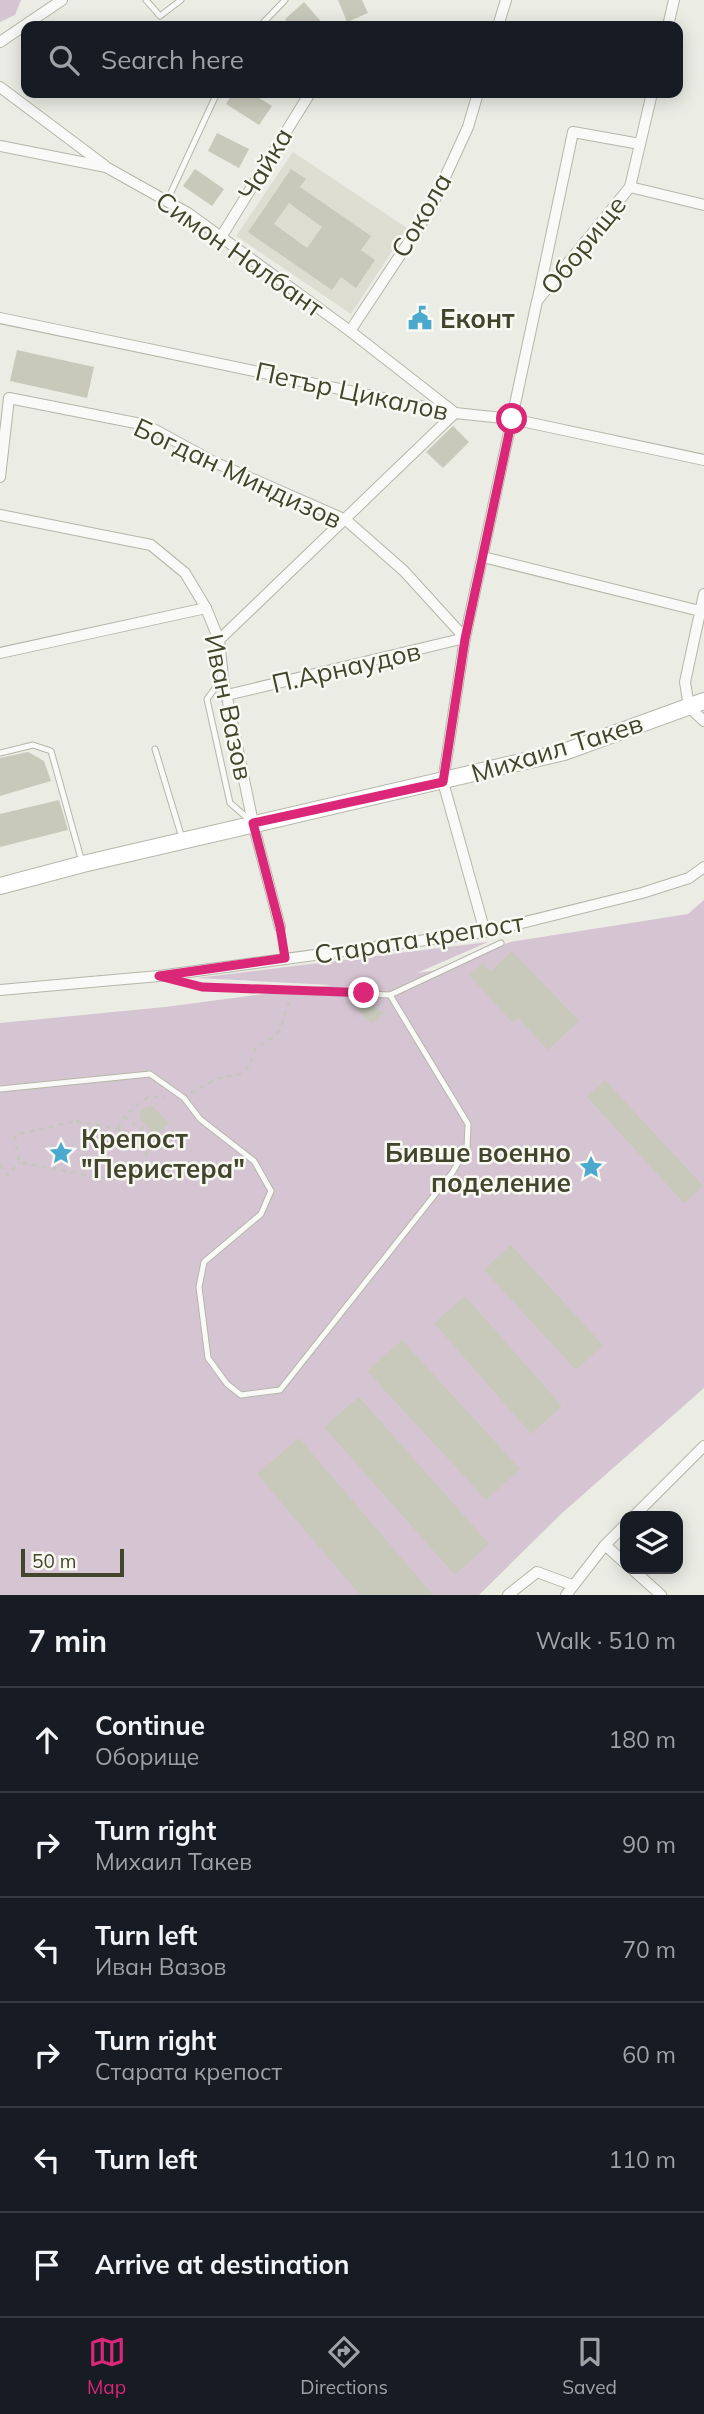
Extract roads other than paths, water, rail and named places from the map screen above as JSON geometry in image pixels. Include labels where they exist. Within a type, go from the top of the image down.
[{"type":"main road","name":"Михаил Такев","points":[[0,886],[253,823],[443,782],[564,752],[697,704]]},
{"type":"street","points":[[31,21],[62,0]]},
{"type":"street","points":[[500,21],[506,0]]},
{"type":"street","points":[[669,21],[674,0]]},
{"type":"street","points":[[0,42],[21,28]]},
{"type":"street","points":[[0,87],[106,167]]},
{"type":"street","name":"Чайка","points":[[221,237],[307,98]]},
{"type":"street","name":"Сокола","points":[[350,331],[430,210],[468,127],[477,98]]},
{"type":"street","name":"Оборище","points":[[485,932],[443,782],[465,639],[537,301],[630,187],[651,98]]},
{"type":"street","points":[[537,301],[573,132],[640,144]]},
{"type":"street","name":"Симон Налбант","points":[[0,146],[106,167],[188,213],[350,331],[455,413]]},
{"type":"street","points":[[630,187],[704,205]]},
{"type":"street","name":"Петър Цикалов","points":[[0,318],[455,413],[512,419],[704,460]]},
{"type":"street","points":[[0,477],[5,396]]},
{"type":"street","name":"Богдан Миндизов","points":[[5,396],[146,425],[214,462],[346,520],[404,571],[465,639]]},
{"type":"street","points":[[219,640],[455,413]]},
{"type":"street","name":"Иван Вазов","points":[[0,514],[151,545],[185,573],[219,640],[223,678],[253,823],[280,927]]},
{"type":"street","points":[[482,557],[700,611]]},
{"type":"street","points":[[704,594],[685,682],[704,721]]},
{"type":"street","points":[[0,653],[205,608]]},
{"type":"street","name":"П.Арнаудов","points":[[227,695],[465,639]]},
{"type":"street","name":"Старата крепост","points":[[0,990],[159,976],[485,932],[642,893],[689,878],[704,867]]},
{"type":"street","points":[[639,1511],[704,1446]]},
{"type":"street","points":[[508,1595],[537,1572],[569,1590],[620,1530]]},
{"type":"street","points":[[605,1545],[620,1558]]},
{"type":"street","points":[[638,1574],[661,1595]]},
{"type":"lane","points":[[146,0],[160,16],[181,0]]},
{"type":"lane","points":[[265,21],[285,0]]},
{"type":"lane","points":[[167,201],[215,98]]},
{"type":"lane","points":[[223,678],[207,699],[230,803],[253,823]]},
{"type":"lane","points":[[0,753],[33,745],[51,751],[83,864]]},
{"type":"lane","points":[[155,749],[183,841]]},
{"type":"lane","points":[[159,976],[202,987],[390,995],[501,943]]},
{"type":"lane","points":[[0,1089],[150,1074],[184,1098],[200,1119],[254,1161],[271,1191],[261,1214],[204,1262],[199,1287],[208,1357],[227,1384],[241,1395],[279,1390],[452,1173],[467,1148],[468,1124],[390,995]]},
{"type":"place","name":"Еконт","points":[[420,318]]},
{"type":"place","name":"Крепост \"Перистера\"","points":[[61,1153]]},
{"type":"place","name":"Бивше военно поделение","points":[[591,1167]]}]
